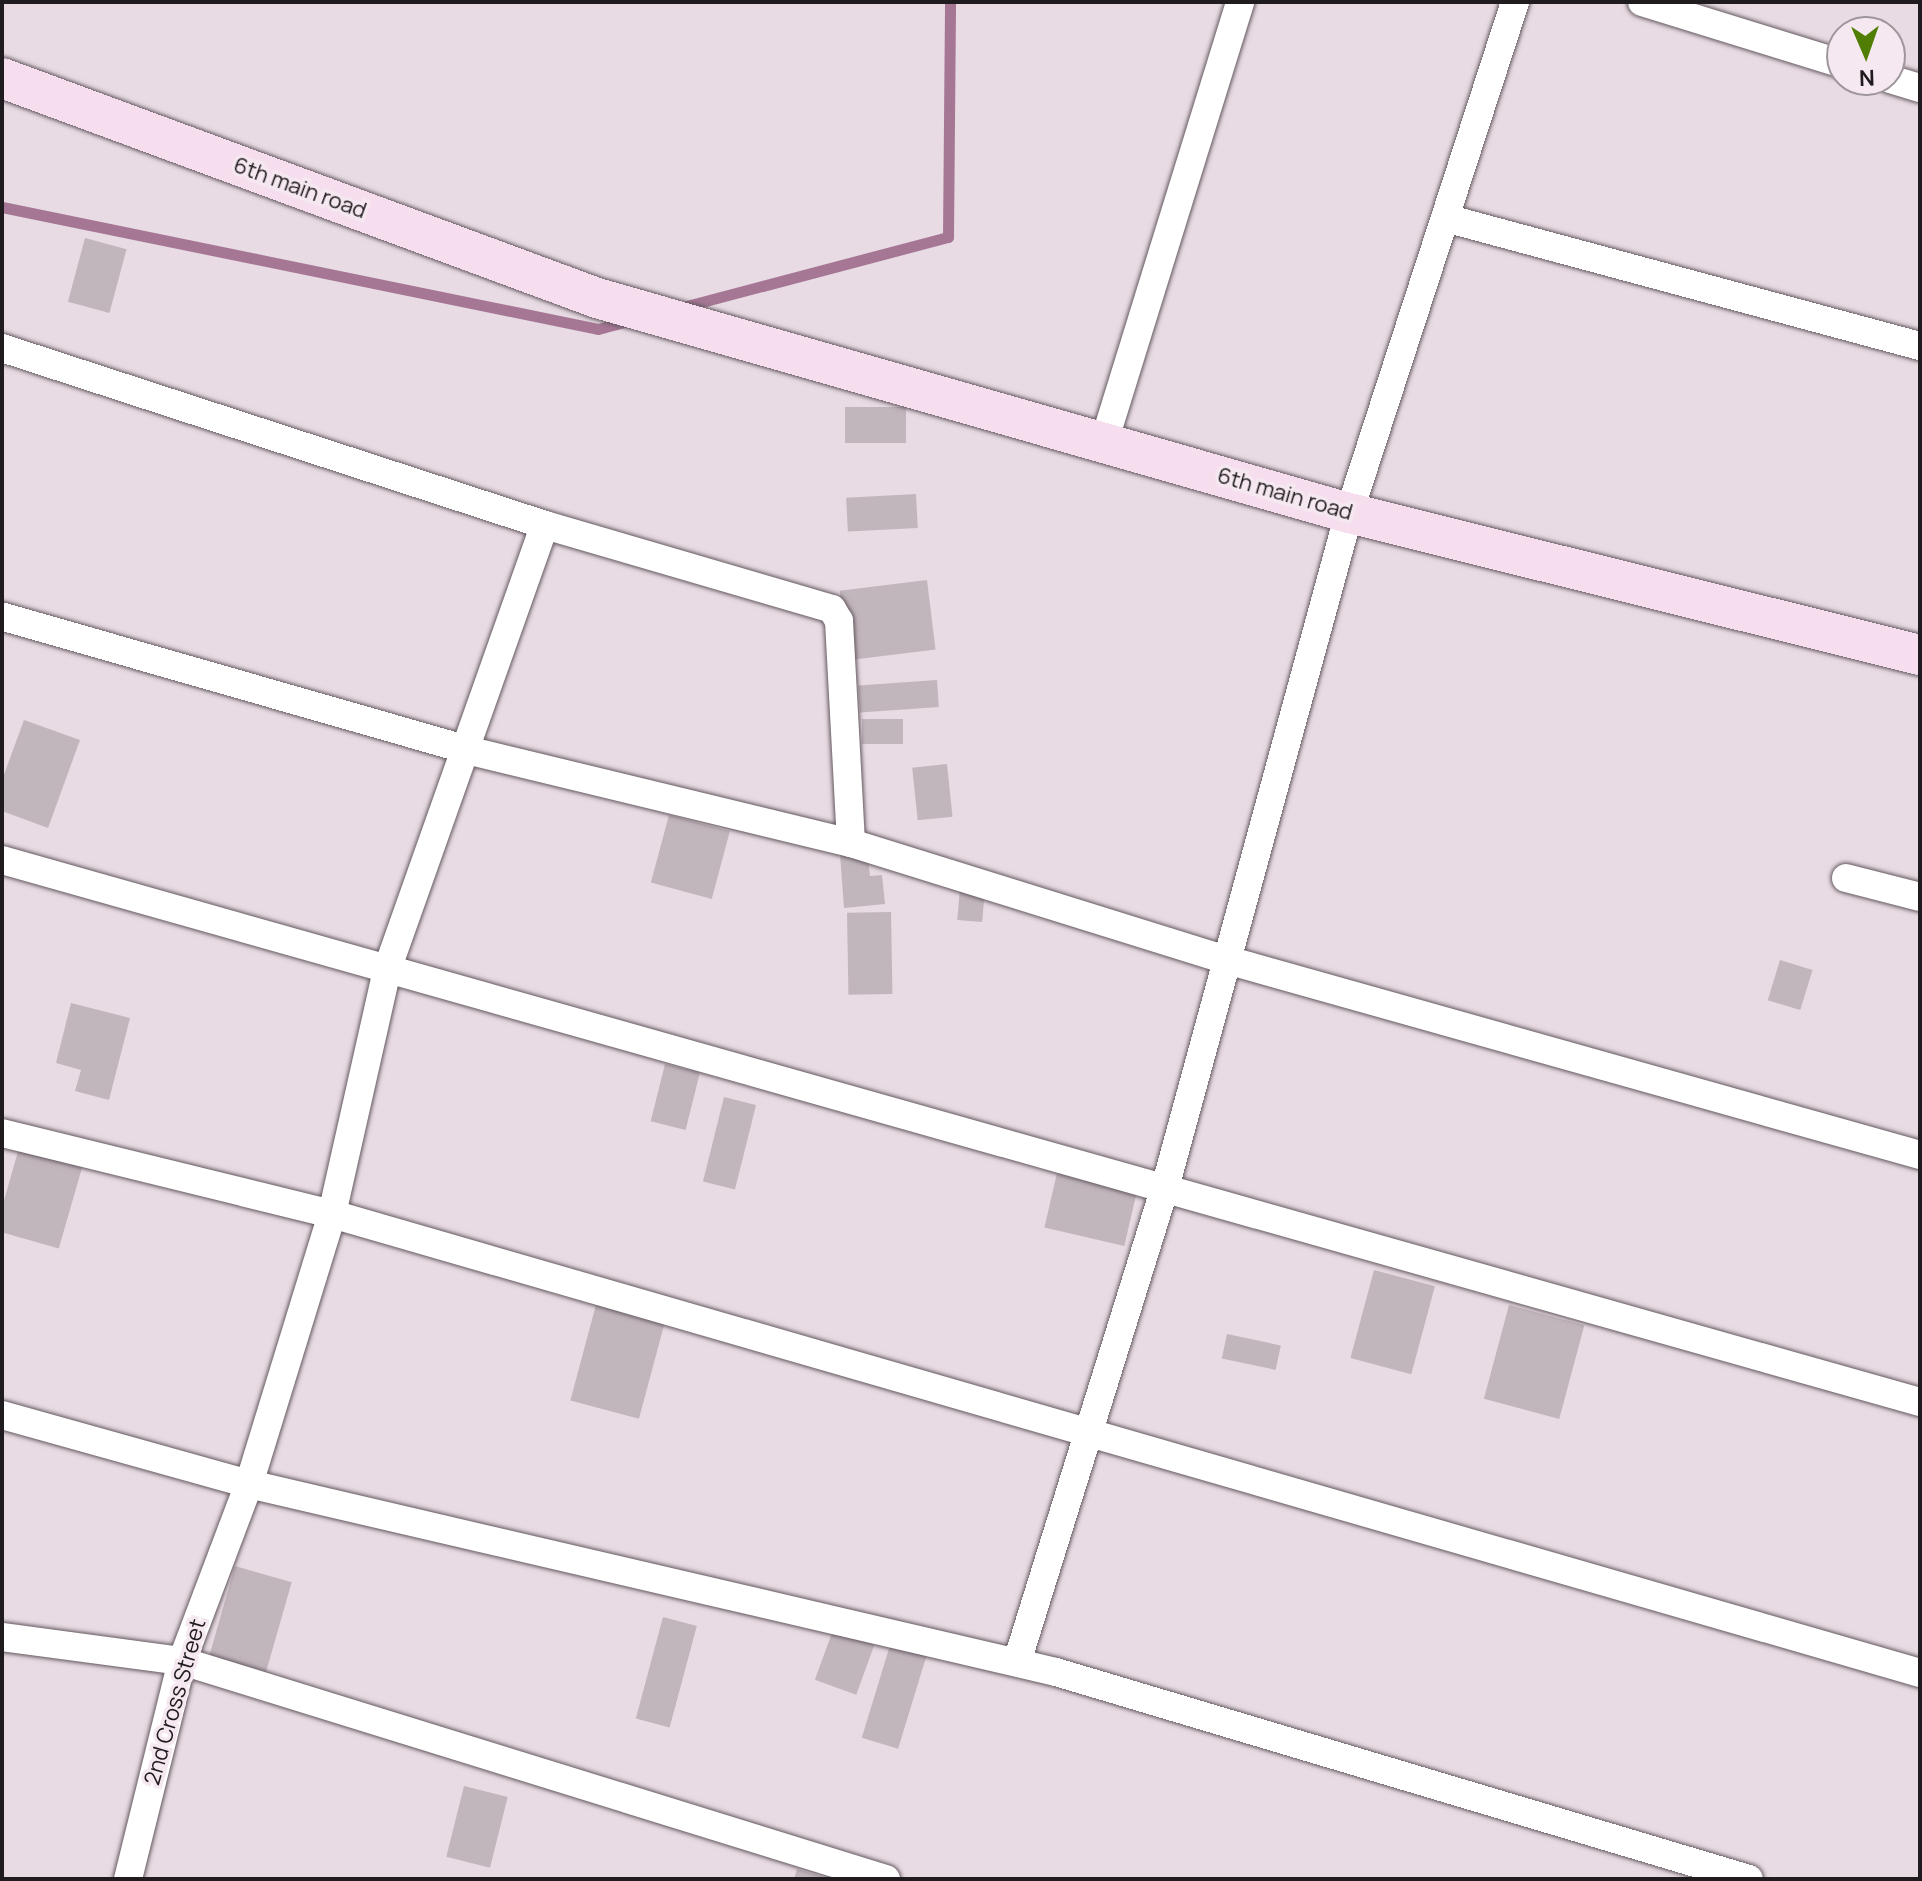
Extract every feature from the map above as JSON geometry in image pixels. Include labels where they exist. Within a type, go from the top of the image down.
[{"type":"street","points":[[1104,442],[1240,2]]},
{"type":"street","points":[[1017,1662],[1166,1184],[1349,513],[1449,219],[1515,2]]},
{"type":"street","points":[[1642,2],[1826,59]]},
{"type":"street","name":"6th main road","points":[[2,78],[597,298],[1349,513],[1920,655]]},
{"type":"street","points":[[1449,219],[1920,346]]},
{"type":"street","points":[[2,348],[545,525],[832,609],[839,621],[851,843]]},
{"type":"street","name":"2nd Cross Street","points":[[128,1879],[182,1661],[249,1484],[332,1214],[387,970],[468,750],[545,525]]},
{"type":"street","points":[[2,616],[468,750],[851,843],[1227,960],[1920,1155]]},
{"type":"street","points":[[2,860],[387,970],[1166,1184],[1920,1402]]},
{"type":"street","points":[[1846,878],[1920,897]]},
{"type":"street","points":[[2,1133],[332,1214],[1089,1430],[1920,1673]]},
{"type":"street","points":[[2,1415],[249,1484],[1017,1662],[1749,1879]]},
{"type":"street","points":[[2,1637],[182,1661],[886,1879]]},
{"type":"building","points":[[85,238],[127,249],[109,313],[68,302]]},
{"type":"building","points":[[845,407],[906,407],[906,443],[845,443]]},
{"type":"building","points":[[916,494],[918,528],[848,532],[846,498]]},
{"type":"building","points":[[927,580],[936,649],[848,660],[840,591]]},
{"type":"building","points":[[937,680],[939,707],[860,712],[858,686]]},
{"type":"building","points":[[862,719],[903,719],[903,744],[862,744]]},
{"type":"building","points":[[24,720],[80,740],[48,828],[2,811],[2,780]]},
{"type":"building","points":[[947,764],[953,817],[918,820],[912,768]]},
{"type":"building","points":[[669,815],[730,831],[712,899],[651,883]]},
{"type":"building","points":[[867,851],[870,876],[882,875],[885,904],[844,908],[840,854]]},
{"type":"building","points":[[960,888],[985,890],[982,922],[957,920]]},
{"type":"building","points":[[891,912],[892,994],[848,995],[847,913]]},
{"type":"building","points":[[1780,960],[1813,970],[1800,1010],[1768,1000]]},
{"type":"building","points":[[71,1003],[130,1018],[109,1100],[75,1091],[81,1070],[56,1063]]},
{"type":"building","points":[[665,1064],[700,1073],[686,1130],[651,1121]]},
{"type":"building","points":[[724,1097],[756,1105],[735,1189],[703,1181]]},
{"type":"building","points":[[21,1141],[84,1159],[59,1249],[2,1232],[2,1207]]},
{"type":"building","points":[[1057,1173],[1137,1191],[1124,1246],[1044,1228]]},
{"type":"building","points":[[1374,1270],[1435,1286],[1411,1374],[1350,1358]]},
{"type":"building","points":[[597,1301],[666,1319],[639,1419],[570,1400]]},
{"type":"building","points":[[1509,1305],[1584,1325],[1559,1419],[1484,1399]]},
{"type":"building","points":[[1227,1334],[1281,1345],[1276,1370],[1222,1358]]},
{"type":"building","points":[[235,1566],[292,1582],[266,1672],[209,1655]]},
{"type":"building","points":[[663,1617],[697,1626],[670,1727],[636,1718]]},
{"type":"building","points":[[833,1630],[874,1645],[856,1695],[815,1680]]},
{"type":"building","points":[[891,1642],[927,1653],[898,1749],[862,1738]]},
{"type":"building","points":[[464,1786],[508,1797],[490,1868],[446,1857]]},
{"type":"building","points":[[797,1869],[827,1878],[827,1879],[794,1879]]},
{"type":"waterway","points":[[679,308],[948,237],[950,2]]},
{"type":"waterway","points":[[2,207],[598,329],[628,321]]}]
